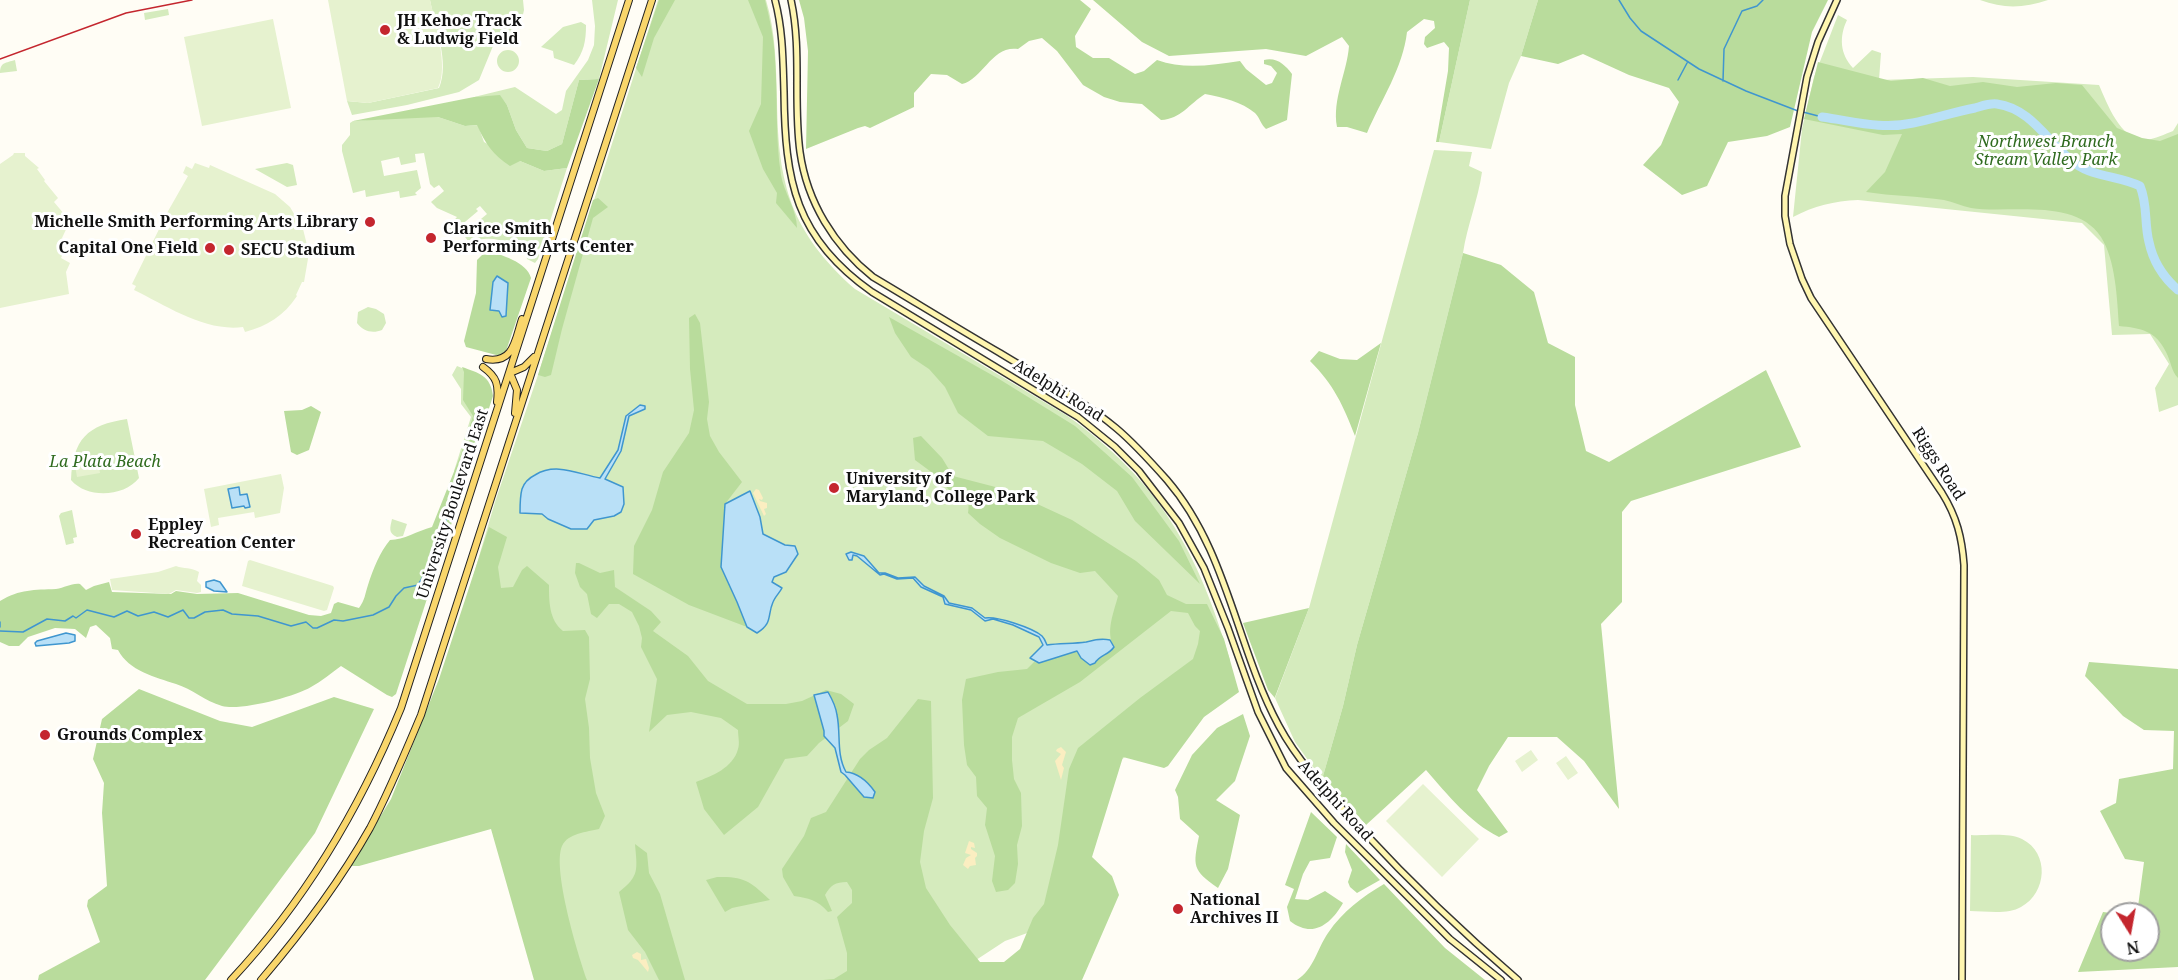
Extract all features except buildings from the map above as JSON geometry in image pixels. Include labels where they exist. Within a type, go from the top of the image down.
[{"type":"main road","name":"University Boulevard East","points":[[231,980],[282,921],[309,883],[354,810],[390,735],[510,373],[625,13],[627,0]]},
{"type":"main road","name":"University Boulevard East","points":[[261,980],[300,934],[329,892],[368,830],[406,752],[432,685],[652,0]]},
{"type":"main road","name":"Adelphi Road","points":[[775,0],[782,42],[784,127],[788,167],[800,209],[824,249],[844,272],[872,292],[1078,417],[1133,464],[1179,523],[1204,568],[1258,712],[1286,768],[1328,816],[1445,934],[1501,980]]},
{"type":"main road","name":"Adelphi Road","points":[[791,0],[796,31],[802,162],[814,201],[835,239],[854,261],[873,277],[1073,397],[1115,427],[1153,465],[1178,494],[1204,536],[1221,574],[1265,697],[1288,742],[1333,799],[1400,871],[1489,956],[1518,980]]},
{"type":"main road","name":"Riggs Road","points":[[1837,0],[1813,56],[1801,102],[1785,205],[1790,244],[1802,279],[1821,315],[1952,509],[1960,532],[1964,565],[1962,980]]},
{"type":"main road","points":[[486,359],[499,360],[512,351],[524,315],[530,306]]},
{"type":"main road","points":[[514,429],[517,394],[510,373],[526,366],[540,344]]},
{"type":"main road","points":[[483,367],[494,375],[498,383],[495,417]]},
{"type":"green space","name":"JH Kehoe Track & Ludwig Field","points":[[328,0],[430,0],[442,57],[441,79],[438,88],[368,103],[347,101]]},
{"type":"green space","points":[[430,0],[523,0],[524,10],[520,28],[493,46],[479,80],[459,92],[352,115],[347,101],[368,103],[439,88],[442,78],[442,56]]},
{"type":"green space","points":[[592,0],[618,0],[599,79],[579,80],[562,144],[547,151],[527,148],[516,130],[507,105],[500,96],[474,97],[515,87],[556,114],[562,110],[566,91],[588,60],[594,45],[595,26]]},
{"type":"green space","name":"University of Maryland, College Park","points":[[658,0],[766,0],[774,37],[778,131],[785,182],[802,227],[816,247],[833,268],[855,289],[1066,415],[1126,466],[1151,493],[1189,553],[1218,621],[1230,660],[1199,703],[1106,771],[1044,927],[1005,941],[973,962],[913,980],[538,980],[448,662],[495,502]]},
{"type":"green space","points":[[659,0],[675,0],[654,38],[642,77],[636,68]]},
{"type":"green space","points":[[748,0],[765,0],[769,15],[776,74],[781,175],[795,215],[797,228],[776,203],[777,193],[763,169],[749,131],[761,104],[763,37]]},
{"type":"green space","points":[[799,0],[1080,0],[1091,9],[1075,36],[1076,47],[1093,58],[1109,58],[1135,74],[1144,71],[1157,60],[1188,66],[1240,61],[1246,69],[1266,85],[1272,83],[1277,73],[1271,66],[1264,64],[1264,60],[1280,62],[1292,74],[1287,120],[1266,129],[1255,113],[1244,106],[1225,98],[1205,94],[1174,117],[1161,120],[1142,104],[1120,102],[1104,97],[1083,85],[1057,51],[1042,38],[1029,41],[1018,49],[1001,52],[976,76],[962,84],[947,75],[931,74],[914,93],[914,107],[870,128],[865,126],[858,128],[806,149],[808,51]]},
{"type":"green space","points":[[1093,0],[1470,0],[1439,142],[1436,142],[1448,71],[1449,48],[1444,42],[1427,48],[1424,44],[1425,37],[1435,28],[1434,21],[1424,19],[1407,32],[1396,71],[1367,133],[1347,127],[1337,127],[1336,106],[1349,46],[1342,37],[1306,56],[1266,49],[1169,56],[1142,42]]},
{"type":"green space","points":[[1470,0],[1538,0],[1521,56],[1509,83],[1491,149],[1439,142]]},
{"type":"green space","points":[[1538,0],[1828,0],[1812,32],[1790,127],[1767,136],[1728,142],[1707,186],[1682,195],[1643,165],[1661,145],[1679,102],[1669,88],[1629,75],[1583,54],[1558,64],[1521,56]]},
{"type":"green space","points":[[1980,0],[2048,0],[2031,5],[2014,6],[1997,5]]},
{"type":"green space","points":[[168,9],[169,15],[145,20],[144,13]]},
{"type":"green space","name":"Northwest Branch Stream Valley Park","points":[[1838,15],[1847,20],[1842,39],[1845,57],[1853,68],[1872,50],[1881,53],[1879,80],[1973,77],[2099,85],[2116,120],[2129,135],[2137,139],[2146,140],[2173,131],[2178,123],[2178,405],[2159,412],[2155,388],[2169,364],[2150,334],[2112,335],[2104,245],[2082,223],[1858,200],[1824,205],[1793,217],[1802,129],[1814,77]]},
{"type":"green space","points":[[273,19],[291,108],[202,126],[184,37]]},
{"type":"green space","points":[[581,22],[586,25],[585,41],[574,65],[554,58],[553,51],[541,47],[563,27]]},
{"type":"green space","points":[[504,50],[512,50],[519,57],[519,65],[512,72],[504,72],[497,65],[497,57]]},
{"type":"green space","points":[[15,60],[17,71],[0,73],[2,65]]},
{"type":"green space","name":"Northwest Branch Stream Valley Park","points":[[1818,62],[1891,81],[1923,78],[1950,86],[1983,82],[2017,87],[2056,83],[2082,85],[2117,128],[2142,138],[2160,141],[2178,134],[2178,378],[2158,339],[2141,330],[2119,326],[2115,280],[2106,247],[2101,237],[2089,225],[2075,216],[2040,210],[1971,208],[1944,200],[1866,192],[1885,172],[1902,134],[1883,135],[1804,119]]},
{"type":"green space","points":[[599,79],[567,168],[544,171],[520,161],[510,166],[490,148],[477,125],[465,126],[438,117],[353,121],[474,97],[500,95],[527,148],[547,151],[562,144],[579,80]]},
{"type":"green space","points":[[411,117],[438,117],[465,126],[478,125],[484,142],[520,161],[544,171],[567,168],[535,263],[527,259],[522,250],[506,242],[495,239],[468,241],[463,234],[487,214],[480,206],[476,209],[478,211],[453,232],[448,227],[457,217],[437,208],[431,202],[444,191],[439,185],[434,188],[430,184],[424,153],[415,154],[416,162],[401,165],[399,157],[381,161],[384,176],[417,170],[421,188],[415,193],[417,195],[400,198],[399,191],[366,197],[365,190],[353,193],[342,151],[342,145],[350,135],[350,123]]},
{"type":"green space","points":[[1434,150],[1472,152],[1469,166],[1482,172],[1418,433],[1357,645],[1323,776],[1318,774],[1295,742],[1275,698],[1309,608]]},
{"type":"green space","points":[[14,153],[25,153],[25,156],[39,168],[37,169],[44,181],[58,198],[54,202],[70,221],[62,238],[68,242],[61,258],[70,263],[66,272],[69,294],[0,308],[0,164]]},
{"type":"green space","name":"SECU Stadium","points":[[195,163],[209,168],[210,165],[275,194],[290,207],[303,229],[309,253],[304,282],[297,296],[286,309],[268,323],[253,330],[245,332],[243,327],[229,328],[201,322],[134,290],[136,286],[132,284],[188,176],[183,173],[186,166],[192,169]]},
{"type":"green space","points":[[287,163],[293,165],[297,185],[287,187],[255,169]]},
{"type":"green space","points":[[598,198],[608,207],[593,218],[551,375],[545,377],[538,375],[593,200]]},
{"type":"green space","points":[[486,251],[498,254],[519,263],[531,278],[506,351],[500,356],[466,347],[464,341],[476,293],[477,260]],"holes":[[[508,283],[502,317],[499,311],[490,310]]]},
{"type":"green space","points":[[1463,253],[1501,265],[1534,292],[1548,343],[1575,357],[1575,405],[1586,451],[1609,462],[1766,370],[1801,447],[1631,501],[1622,512],[1622,602],[1601,624],[1619,809],[1584,761],[1557,737],[1508,737],[1477,790],[1508,832],[1499,837],[1469,816],[1426,770],[1366,825],[1323,776],[1357,645],[1418,433]]},
{"type":"green space","points":[[368,307],[384,314],[386,323],[382,330],[368,331],[357,323],[358,312]]},
{"type":"green space","points":[[695,314],[700,323],[709,402],[707,419],[710,436],[742,482],[725,504],[723,540],[737,602],[747,627],[689,605],[633,574],[634,546],[652,510],[663,472],[689,433],[694,410],[689,318]]},
{"type":"green space","points":[[889,317],[999,379],[1075,426],[1132,477],[1179,541],[1200,584],[1135,521],[1117,491],[1082,464],[1043,441],[988,436],[958,413],[945,387],[929,369],[911,357],[895,333]]},
{"type":"green space","points":[[1381,343],[1355,436],[1337,396],[1310,361],[1319,351],[1340,359],[1357,360]]},
{"type":"green space","points":[[457,366],[479,375],[489,392],[463,480],[454,471],[471,417],[461,404],[461,389],[452,375]]},
{"type":"green space","points":[[462,367],[483,376],[490,384],[493,396],[396,694],[392,697],[341,666],[315,685],[293,695],[242,707],[222,706],[182,686],[151,676],[136,668],[118,650],[112,649],[110,638],[96,625],[90,627],[86,638],[75,629],[55,628],[28,637],[19,646],[9,646],[0,642],[0,601],[21,592],[56,589],[77,584],[86,590],[109,582],[112,592],[238,593],[309,615],[321,616],[331,613],[334,604],[338,602],[359,608],[364,600],[377,561],[390,540],[400,539],[432,527],[461,454],[473,416],[463,400],[464,372]]},
{"type":"green space","points":[[311,406],[321,412],[309,450],[297,455],[291,452],[284,411],[302,410]]},
{"type":"green space","name":"La Plata Beach","points":[[127,419],[139,478],[124,489],[115,492],[96,493],[78,486],[71,480],[72,466],[79,444],[92,430]]},
{"type":"green space","points":[[921,436],[942,458],[953,476],[1007,490],[1072,520],[1136,561],[1159,580],[1167,595],[1186,604],[1207,604],[1224,639],[1239,692],[1204,717],[1168,766],[1164,768],[1123,757],[1092,857],[1112,876],[1119,895],[1082,980],[823,980],[834,979],[847,971],[847,953],[837,917],[852,903],[852,890],[847,882],[831,886],[825,895],[832,911],[828,912],[812,900],[794,896],[783,877],[782,869],[804,836],[811,818],[826,812],[860,759],[887,738],[918,699],[931,701],[933,798],[924,831],[920,862],[926,888],[950,925],[980,962],[1004,962],[1020,949],[1033,918],[1044,904],[1058,845],[1069,769],[1078,748],[1193,659],[1198,644],[1200,631],[1188,613],[1171,611],[1080,682],[1018,718],[1012,737],[1012,760],[1014,779],[1021,793],[1022,826],[1017,845],[1018,864],[1015,883],[1008,890],[996,892],[992,881],[995,856],[985,825],[987,808],[977,796],[976,777],[967,765],[964,745],[962,700],[966,679],[1027,669],[1034,662],[1039,663],[1077,650],[1081,658],[1107,654],[1114,647],[1110,628],[1118,596],[1095,571],[1080,573],[1051,563],[1000,538],[980,524],[968,513],[969,505],[963,492],[957,488],[950,491],[934,474],[915,460],[913,438]]},
{"type":"green space","points":[[97,455],[100,473],[77,477],[74,460]]},
{"type":"green space","points":[[281,474],[284,488],[280,513],[255,518],[254,512],[218,518],[219,525],[211,527],[204,489]]},
{"type":"green space","points":[[72,510],[77,537],[73,538],[74,543],[66,545],[59,516],[61,513]]},
{"type":"green space","points":[[392,519],[407,524],[403,536],[397,537],[391,532]]},
{"type":"green space","points":[[489,527],[507,537],[498,567],[501,588],[513,587],[522,570],[527,566],[549,585],[551,610],[558,627],[563,631],[585,630],[589,637],[590,679],[585,699],[590,758],[596,793],[605,816],[599,829],[569,838],[562,846],[560,857],[560,873],[567,912],[587,980],[534,980],[491,829],[359,866],[350,866],[391,799],[439,679]]},
{"type":"green space","points":[[250,560],[333,586],[327,610],[242,586]]},
{"type":"green space","points":[[576,563],[600,573],[614,570],[615,587],[651,611],[661,622],[653,631],[688,656],[708,681],[747,704],[786,704],[802,701],[826,690],[841,694],[854,704],[848,721],[819,743],[807,756],[785,759],[758,807],[724,835],[704,809],[696,782],[721,770],[732,761],[739,747],[738,730],[721,718],[691,712],[667,715],[649,732],[657,679],[641,647],[642,638],[639,626],[632,612],[619,604],[609,604],[597,618],[591,614],[587,594],[580,587],[575,573]]},
{"type":"green space","points":[[176,566],[199,572],[197,581],[201,585],[201,592],[176,590],[169,594],[112,590],[110,579],[158,572]]},
{"type":"green space","points":[[1309,608],[1275,698],[1268,690],[1243,623]]},
{"type":"green space","points":[[2089,662],[2178,669],[2178,967],[2078,972],[2100,919],[2100,962],[2160,962],[2160,902],[2139,902],[2144,862],[2125,859],[2100,811],[2116,803],[2119,779],[2173,769],[2174,731],[2144,730],[2123,716],[2085,676]]},
{"type":"green space","points":[[139,689],[220,721],[252,727],[334,697],[374,709],[315,833],[205,980],[38,980],[39,975],[100,942],[87,906],[88,900],[107,886],[102,813],[104,783],[93,759],[102,719]]},
{"type":"green space","points":[[1243,714],[1250,736],[1235,781],[1216,800],[1240,815],[1228,869],[1218,888],[1199,872],[1196,866],[1199,836],[1180,819],[1175,790],[1192,755],[1217,728]]},
{"type":"green space","points":[[1531,750],[1538,760],[1522,772],[1515,761]]},
{"type":"green space","points":[[1566,756],[1578,773],[1568,780],[1556,763]]},
{"type":"green space","points":[[1423,784],[1479,839],[1442,877],[1386,821]]},
{"type":"green space","points":[[1311,812],[1337,837],[1330,858],[1310,861],[1295,899],[1308,900],[1325,891],[1343,903],[1327,923],[1314,929],[1306,929],[1290,921],[1287,907],[1294,889],[1285,885]]},
{"type":"green space","points":[[1971,835],[2016,837],[2031,845],[2041,863],[2042,873],[2040,883],[2030,901],[2010,911],[1970,911]]},
{"type":"green space","points":[[635,844],[647,853],[649,873],[660,894],[685,980],[659,980],[645,952],[628,930],[619,892],[631,881],[636,871]]},
{"type":"green space","points":[[1346,844],[1380,880],[1357,893],[1348,882],[1352,870],[1345,852]]},
{"type":"green space","points":[[717,877],[747,881],[770,900],[732,908],[725,912],[706,880]]},
{"type":"green space","points":[[1384,884],[1445,948],[1485,980],[1297,980],[1311,965],[1324,939],[1340,918],[1361,899]]},
{"type":"sand","points":[[756,489],[763,498],[759,499],[760,501],[767,503],[764,516],[753,493]]},
{"type":"sand","points":[[1061,747],[1066,752],[1061,780],[1055,761],[1061,754],[1056,751]]},
{"type":"sand","points":[[969,841],[974,843],[975,848],[971,847],[971,849],[977,853],[977,856],[976,865],[968,869],[963,865],[966,858],[971,855],[965,853]]},
{"type":"sand","points":[[637,952],[641,954],[641,960],[646,959],[648,972],[638,960],[633,958],[632,955]]},
{"type":"water","points":[[497,276],[508,283],[506,316],[502,317],[499,311],[490,310],[493,282]]},
{"type":"water","points":[[640,405],[645,406],[645,409],[629,416],[621,451],[605,479],[623,487],[624,504],[621,512],[614,516],[594,520],[587,529],[571,529],[542,514],[520,513],[524,485],[543,471],[559,469],[600,478],[618,450],[626,416]]},
{"type":"water","points":[[239,487],[240,495],[247,494],[250,507],[232,508],[228,489]]},
{"type":"water","points":[[750,491],[760,517],[763,534],[785,545],[795,546],[798,554],[786,572],[774,577],[772,582],[782,588],[773,602],[768,622],[757,633],[747,627],[721,567],[725,504]]},
{"type":"water","points":[[851,552],[864,556],[879,573],[885,573],[898,578],[915,577],[924,586],[944,596],[949,603],[972,608],[985,618],[991,618],[1015,623],[1042,636],[1047,645],[1104,639],[1110,640],[1114,647],[1090,665],[1081,658],[1077,651],[1039,663],[1030,658],[1043,645],[1039,637],[993,619],[985,621],[971,610],[945,604],[943,597],[921,587],[913,578],[897,579],[884,574],[880,575],[857,556],[853,555],[852,560],[849,560],[846,554]]},
{"type":"water","points":[[214,580],[220,582],[227,592],[214,591],[206,587],[206,582]]},
{"type":"water","points":[[66,633],[75,635],[75,641],[36,646],[37,641]]},
{"type":"water","points":[[828,692],[836,712],[843,765],[846,772],[859,776],[869,785],[875,792],[873,798],[864,797],[841,772],[835,748],[824,736],[814,695]]},
{"type":"waterway","points":[[1619,0],[1641,31],[1699,69],[1746,91],[1798,111]]},
{"type":"waterway","points":[[1723,81],[1724,49],[1742,11],[1757,6],[1763,0]]},
{"type":"waterway","points":[[1678,80],[1687,63]]},
{"type":"waterway","points":[[1822,117],[1890,126],[1913,123],[1989,104],[2010,107],[2031,120],[2076,164],[2091,172],[2140,186],[2153,256],[2164,275],[2178,290]]},
{"type":"waterway","points":[[1803,112],[1822,117]]},
{"type":"waterway","points":[[0,631],[23,632],[47,619],[65,621],[73,616],[76,618],[87,610],[114,617],[127,611],[138,616],[154,612],[168,617],[183,610],[189,618],[205,612],[223,610],[232,614],[258,616],[291,626],[306,622],[313,628],[334,620],[343,621],[373,615],[389,607],[404,588],[418,585],[430,565],[447,518]]},
{"type":"waterway","points":[[0,622],[0,627]]},
{"type":"tram line","points":[[0,59],[126,13],[192,0]]},
{"type":"place","name":"JH Kehoe Track & Ludwig Field","points":[[385,30]]},
{"type":"place","name":"Michelle Smith Performing Arts Library","points":[[370,222]]},
{"type":"place","name":"Clarice Smith Performing Arts Center","points":[[431,238]]},
{"type":"place","name":"Capital One Field","points":[[210,248]]},
{"type":"place","name":"SECU Stadium","points":[[229,250]]},
{"type":"place","name":"University of Maryland, College Park","points":[[834,488]]},
{"type":"place","name":"Eppley Recreation Center","points":[[136,534]]},
{"type":"place","name":"Grounds Complex","points":[[45,735]]},
{"type":"place","name":"National Archives II","points":[[1178,909]]}]
